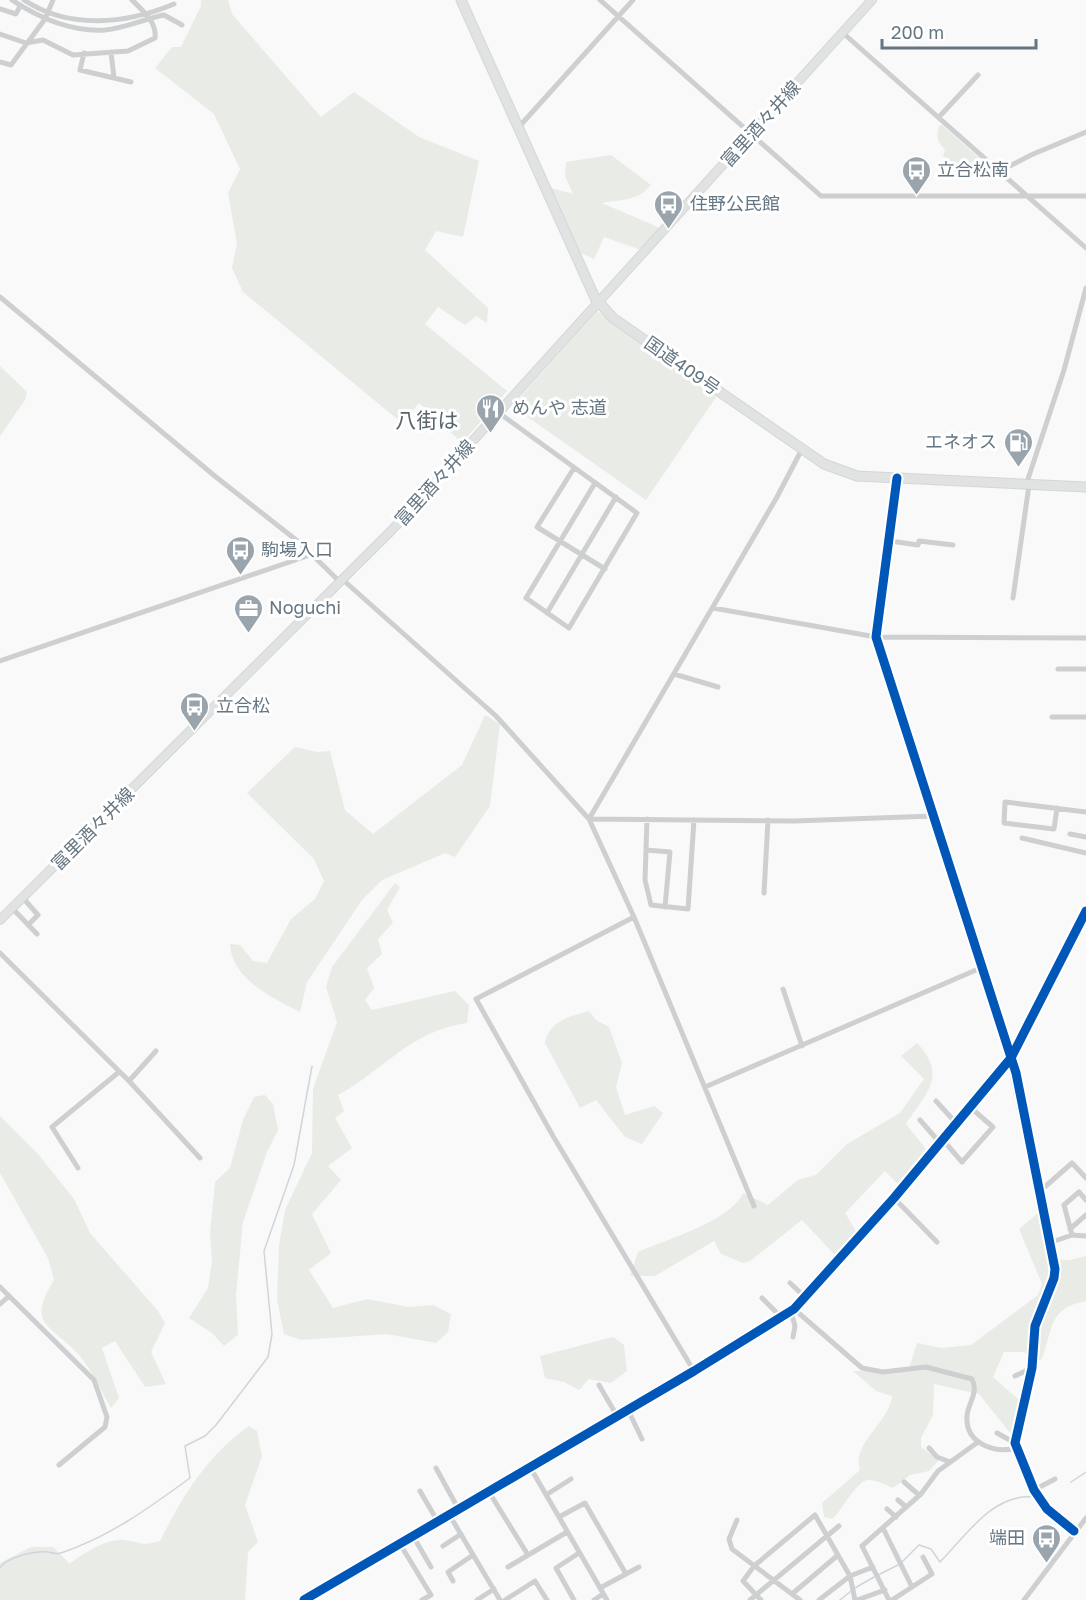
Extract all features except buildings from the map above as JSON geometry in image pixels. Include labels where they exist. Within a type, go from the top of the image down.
[{"type":"highway","name":"国道409号","points":[[461,0],[598,303],[613,318],[832,469],[846,474],[897,478],[1086,487]]},
{"type":"main road","name":"富里酒々井線","points":[[0,920],[392,530],[872,0]]},
{"type":"street","points":[[12,0],[47,16],[88,29],[105,30],[164,15],[182,25]]},
{"type":"street","points":[[0,62],[11,65],[47,16],[53,0]]},
{"type":"street","points":[[0,34],[26,43],[31,40],[43,40],[73,55],[128,51],[154,38],[149,18],[132,0]]},
{"type":"street","points":[[600,0],[818,194],[828,198],[1086,196]]},
{"type":"street","points":[[518,128],[633,0]]},
{"type":"street","points":[[0,9],[16,14],[22,3]]},
{"type":"street","points":[[47,16],[94,22],[144,13],[174,4]]},
{"type":"street","points":[[843,33],[1086,248]]},
{"type":"street","points":[[111,52],[114,78]]},
{"type":"street","points":[[84,54],[80,70],[131,82]]},
{"type":"street","points":[[939,117],[978,75]]},
{"type":"street","points":[[1000,171],[1086,132]]},
{"type":"street","points":[[1013,598],[1027,485],[1064,369],[1086,288]]},
{"type":"street","points":[[0,297],[300,543],[310,555],[496,716],[589,819],[634,917],[754,1206]]},
{"type":"street","points":[[499,412],[637,513],[569,628],[526,598],[595,483]]},
{"type":"street","points":[[589,819],[713,608],[802,449]]},
{"type":"street","points":[[574,468],[537,527],[605,569]]},
{"type":"street","points":[[897,478],[891,541],[876,637],[1011,1058],[1055,1269],[1054,1278],[1035,1326],[1032,1368],[1015,1446]]},
{"type":"street","points":[[547,612],[616,498]]},
{"type":"street","points":[[891,541],[918,545],[919,541],[953,545]]},
{"type":"street","points":[[0,661],[310,555]]},
{"type":"street","points":[[713,608],[876,637],[1086,638]]},
{"type":"street","points":[[1058,669],[1086,669]]},
{"type":"street","points":[[674,674],[718,687]]},
{"type":"street","points":[[1052,717],[1086,717]]},
{"type":"street","points":[[1057,808],[1054,829],[1004,823],[1005,802],[1057,808],[1086,812]]},
{"type":"street","points":[[589,819],[768,820],[933,816]]},
{"type":"street","points":[[647,819],[645,880],[651,905],[688,909],[694,820]]},
{"type":"street","points":[[764,892],[768,820]]},
{"type":"street","points":[[1070,834],[1086,837]]},
{"type":"street","points":[[1022,838],[1086,853]]},
{"type":"street","points":[[646,850],[670,852],[665,907]]},
{"type":"street","points":[[22,898],[38,915],[28,925]]},
{"type":"street","points":[[12,908],[37,934]]},
{"type":"street","points":[[304,1600],[450,1516],[793,1310],[894,1198],[1011,1058],[1086,911]]},
{"type":"street","points":[[634,917],[476,999],[553,1136],[694,1371]]},
{"type":"street","points":[[0,952],[129,1081],[200,1158]]},
{"type":"street","points":[[705,1087],[983,967]]},
{"type":"street","points":[[783,989],[802,1046]]},
{"type":"street","points":[[129,1081],[156,1051]]},
{"type":"street","points":[[78,1168],[52,1127],[119,1072]]},
{"type":"street","points":[[936,1101],[957,1124]]},
{"type":"street","points":[[921,1120],[962,1162],[993,1127],[971,1108]]},
{"type":"street","points":[[1039,1192],[1072,1163],[1086,1178]]},
{"type":"street","points":[[1071,1232],[1064,1205],[1079,1192],[1086,1200]]},
{"type":"street","points":[[894,1198],[937,1242]]},
{"type":"street","points":[[1049,1243],[1071,1232],[1086,1215]]},
{"type":"street","points":[[1071,1232],[1086,1236]]},
{"type":"street","points":[[790,1283],[805,1297]]},
{"type":"street","points":[[0,1287],[94,1380],[107,1417],[105,1427],[59,1465]]},
{"type":"street","points":[[0,1304],[9,1296]]},
{"type":"street","points":[[762,1298],[782,1318]]},
{"type":"street","points":[[793,1310],[795,1326],[793,1338]]},
{"type":"street","points":[[793,1310],[862,1368],[883,1372],[926,1367],[972,1379],[975,1390],[967,1417],[970,1431],[978,1442],[994,1449],[1015,1446]]},
{"type":"street","points":[[1016,1376],[1032,1368]]},
{"type":"street","points":[[599,1386],[617,1416]]},
{"type":"street","points":[[628,1410],[642,1439]]},
{"type":"street","points":[[998,1433],[1015,1446],[1034,1490],[1047,1509],[1074,1531]]},
{"type":"street","points":[[922,1557],[932,1574],[911,1585],[891,1600],[862,1546],[919,1495],[938,1471],[978,1442]]},
{"type":"street","points":[[929,1448],[937,1457],[950,1462]]},
{"type":"street","points":[[530,1467],[603,1594]]},
{"type":"street","points":[[436,1468],[459,1510]]},
{"type":"street","points":[[546,1495],[571,1479]]},
{"type":"street","points":[[1034,1490],[1055,1479]]},
{"type":"street","points":[[904,1482],[919,1495]]},
{"type":"street","points":[[420,1491],[438,1522]]},
{"type":"street","points":[[489,1492],[528,1555]]},
{"type":"street","points":[[898,1500],[906,1507]]},
{"type":"street","points":[[559,1517],[585,1503],[626,1574]]},
{"type":"street","points":[[887,1509],[896,1517]]},
{"type":"street","points":[[758,1598],[743,1581],[754,1566],[815,1515],[850,1576],[856,1600],[885,1590]]},
{"type":"street","points":[[450,1516],[500,1600]]},
{"type":"street","points":[[1024,1600],[1086,1518]]},
{"type":"street","points":[[737,1520],[729,1539],[732,1549],[800,1600]]},
{"type":"street","points":[[750,1600],[758,1598],[839,1526]]},
{"type":"street","points":[[883,1528],[911,1585]]},
{"type":"street","points":[[508,1568],[567,1532]]},
{"type":"street","points":[[443,1546],[461,1534]]},
{"type":"street","points":[[413,1536],[431,1567]]},
{"type":"street","points":[[400,1544],[431,1595],[422,1600]]},
{"type":"street","points":[[574,1600],[556,1568],[579,1553]]},
{"type":"street","points":[[453,1581],[448,1572],[473,1555]]},
{"type":"street","points":[[792,1594],[838,1555]]},
{"type":"street","points":[[594,1600],[626,1574],[639,1567]]},
{"type":"street","points":[[819,1600],[850,1576],[873,1567]]},
{"type":"street","points":[[505,1600],[535,1581],[547,1600]]},
{"type":"street","points":[[477,1600],[494,1590]]},
{"type":"shaded area","points":[[201,0],[228,0],[232,14],[321,117],[354,92],[419,137],[479,161],[463,237],[436,231],[425,250],[488,308],[487,323],[476,316],[465,325],[438,307],[425,324],[507,391],[462,443],[419,403],[402,423],[243,292],[232,268],[237,244],[228,193],[240,169],[214,114],[155,68],[172,47],[181,47],[201,6]]},
{"type":"shaded area","points":[[942,125],[979,158],[968,179],[943,156],[945,150],[937,136],[939,126]]},
{"type":"shaded area","points":[[611,155],[651,185],[634,197],[602,203],[660,228],[641,250],[604,237],[594,259],[578,252],[551,188],[573,194],[565,176],[566,162]]},
{"type":"shaded area","points":[[597,311],[716,397],[646,500],[512,406]]},
{"type":"shaded area","points":[[0,366],[27,392],[25,400],[0,436]]},
{"type":"shaded area","points":[[485,715],[500,724],[490,806],[455,857],[445,853],[382,880],[362,900],[307,982],[300,1012],[255,986],[238,968],[232,957],[230,944],[240,945],[253,961],[267,963],[291,919],[315,899],[324,881],[314,859],[247,793],[295,747],[317,752],[330,751],[345,810],[373,834],[462,765]]},
{"type":"shaded area","points":[[395,883],[400,887],[387,910],[393,923],[378,939],[382,954],[367,968],[374,988],[365,1000],[372,1010],[455,991],[469,1005],[467,1023],[429,1034],[338,1095],[344,1111],[335,1118],[352,1148],[328,1166],[341,1180],[312,1214],[331,1253],[309,1270],[333,1308],[367,1299],[408,1307],[433,1305],[451,1314],[448,1332],[436,1343],[387,1334],[301,1340],[284,1334],[277,1300],[279,1246],[285,1210],[312,1153],[313,1089],[337,1022],[326,987],[332,967]]},
{"type":"shaded area","points":[[589,1011],[596,1020],[609,1027],[622,1063],[616,1087],[625,1115],[654,1106],[663,1113],[642,1144],[625,1137],[596,1100],[580,1108],[545,1043],[551,1029],[556,1024]]},
{"type":"shaded area","points":[[917,1043],[931,1065],[931,1084],[906,1124],[926,1149],[898,1184],[885,1171],[845,1213],[856,1231],[836,1256],[802,1220],[750,1261],[743,1263],[721,1254],[714,1241],[655,1276],[630,1276],[638,1252],[712,1221],[736,1203],[743,1193],[768,1205],[798,1180],[816,1175],[847,1144],[900,1113],[924,1079],[901,1056]]},
{"type":"shaded area","points":[[265,1095],[273,1104],[278,1130],[267,1152],[243,1222],[236,1294],[238,1335],[224,1346],[212,1333],[189,1318],[208,1288],[212,1261],[210,1233],[215,1182],[230,1168],[243,1120],[254,1097]]},
{"type":"shaded area","points":[[0,1116],[38,1154],[74,1199],[90,1233],[158,1311],[165,1323],[151,1352],[166,1384],[145,1387],[115,1341],[102,1348],[119,1398],[111,1408],[84,1361],[45,1323],[42,1307],[54,1280],[48,1258],[0,1173]]},
{"type":"shaded area","points":[[1038,1213],[1049,1259],[1070,1260],[1086,1256],[1086,1301],[1074,1304],[1058,1315],[1042,1359],[1037,1361],[1024,1352],[1004,1352],[993,1377],[1021,1402],[1011,1434],[979,1394],[934,1384],[933,1415],[921,1438],[921,1447],[939,1460],[929,1471],[910,1475],[893,1488],[876,1481],[865,1481],[855,1489],[832,1519],[824,1517],[822,1503],[860,1470],[861,1451],[885,1415],[892,1396],[876,1391],[853,1371],[908,1372],[917,1343],[942,1348],[971,1345],[1038,1295],[1042,1284],[1019,1229]]},
{"type":"shaded area","points":[[613,1337],[624,1345],[627,1371],[611,1383],[589,1379],[579,1390],[564,1382],[545,1378],[540,1356]]},
{"type":"shaded area","points":[[249,1426],[257,1431],[262,1456],[245,1505],[258,1542],[248,1552],[245,1600],[0,1600],[0,1563],[31,1547],[53,1547],[70,1564],[88,1551],[110,1542],[124,1540],[144,1544],[160,1541],[187,1492],[208,1463]]},
{"type":"waterway","points":[[0,1568],[8,1561],[21,1556],[42,1552],[59,1554],[96,1539],[144,1511],[190,1478],[185,1446],[205,1436],[216,1425],[268,1357],[272,1334],[264,1251],[294,1165],[312,1066]]},
{"type":"waterway","points":[[1071,1482],[1086,1472]]},
{"type":"waterway","points":[[902,1562],[919,1545],[931,1549],[940,1562],[980,1519],[992,1510],[1004,1502],[1032,1497]]},
{"type":"waterway","points":[[878,1575],[898,1565]]},
{"type":"waterway","points":[[855,1588],[874,1577]]},
{"type":"waterway","points":[[840,1600],[851,1591]]},
{"type":"cycle path","points":[[897,478],[876,637],[1016,1073],[1055,1269],[1054,1278],[1035,1326],[1032,1368],[1015,1443],[1034,1490],[1047,1509],[1074,1531]]},
{"type":"cycle path","points":[[304,1600],[694,1371],[794,1309],[894,1198],[1011,1058],[1086,911]]},
{"type":"place","name":"立合松南","points":[[916,196]]},
{"type":"place","name":"住野公民館","points":[[669,230]]},
{"type":"place","name":"めんや 志道","points":[[491,434]]},
{"type":"place","name":"エネオス","points":[[1018,468]]},
{"type":"place","name":"駒場入口","points":[[240,576]]},
{"type":"place","name":"Noguchi","points":[[248,634]]},
{"type":"place","name":"立合松","points":[[195,732]]},
{"type":"place","name":"端田","points":[[1046,1564]]},
{"type":"district","name":"八街は","points":[[427,421]]}]
